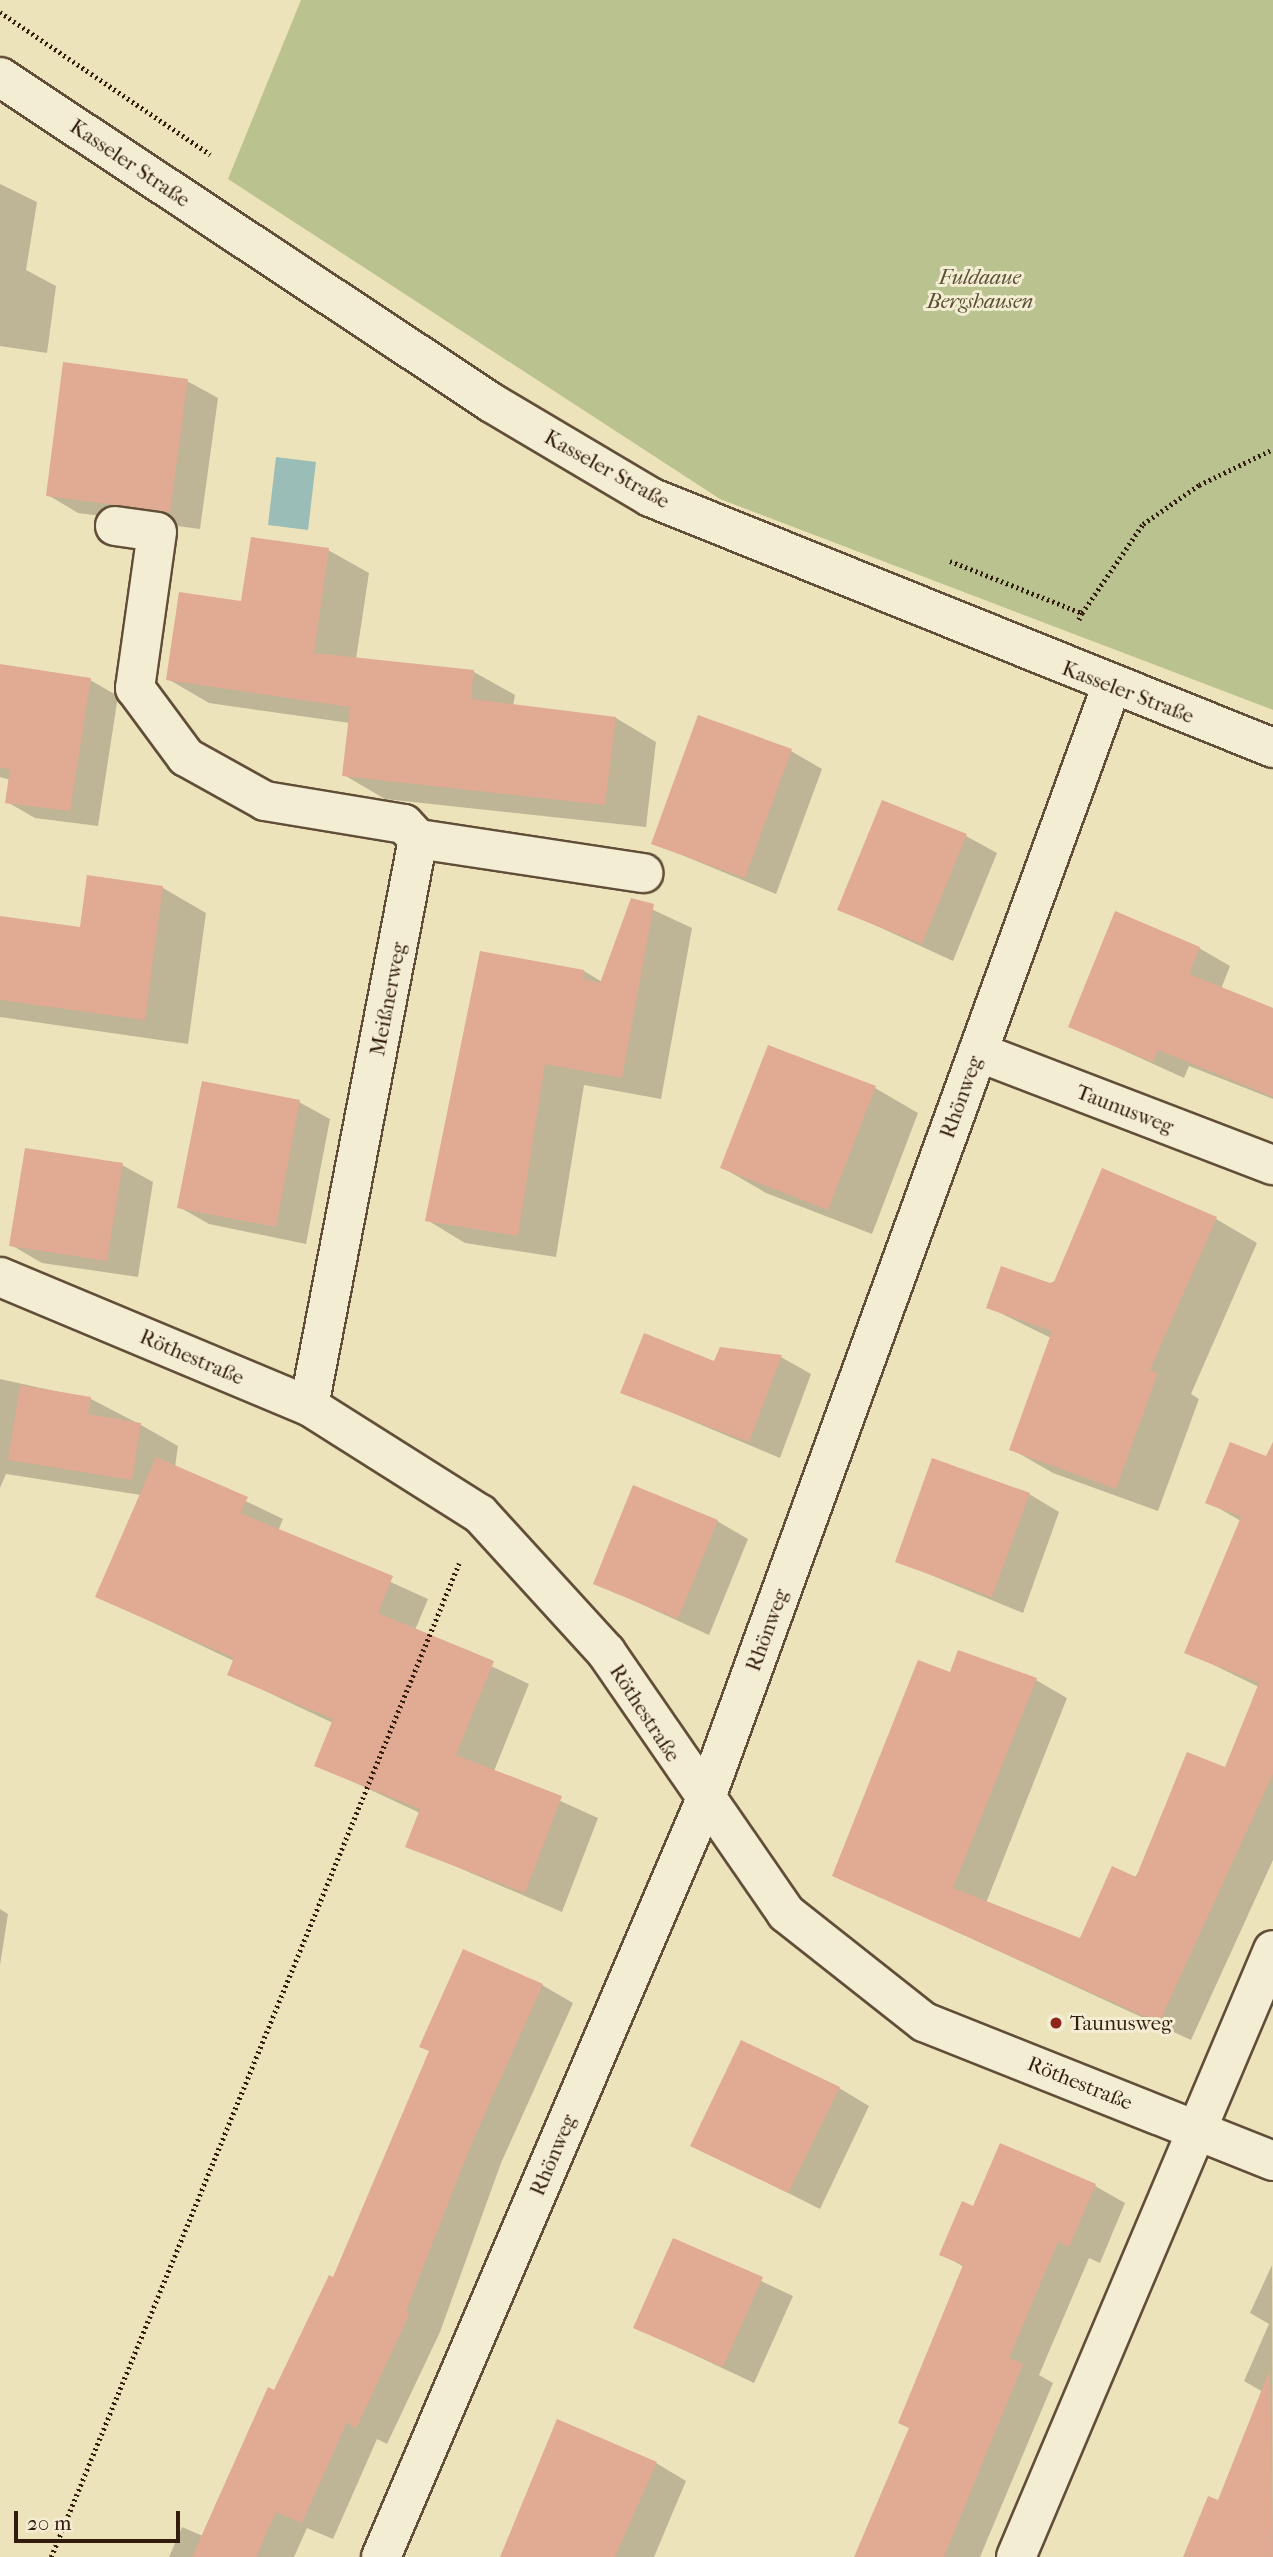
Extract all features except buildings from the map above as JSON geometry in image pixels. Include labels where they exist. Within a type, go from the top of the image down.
[{"type":"street","name":"Kasseler Straße","points":[[0,77],[587,462],[650,497],[1111,687],[1273,748]]},
{"type":"street","points":[[115,526],[157,532],[135,688],[186,757],[265,801],[404,824],[418,839],[643,873]]},
{"type":"street","name":"Rhönweg","points":[[381,2557],[704,1803],[1111,687]]},
{"type":"street","name":"Meißnerweg","points":[[309,1406],[418,839]]},
{"type":"street","name":"Taunusweg","points":[[978,1052],[1273,1165]]},
{"type":"street","name":"Röthestraße","points":[[0,1277],[309,1406],[480,1514],[606,1652],[704,1803],[786,1913],[924,2022],[1273,2161]]},
{"type":"street","points":[[1016,2557],[1273,1950]]},
{"type":"path","points":[[0,12],[219,160]]},
{"type":"path","points":[[1061,666],[1082,613],[1143,524],[1199,485],[1273,449]]},
{"type":"path","points":[[942,558],[1082,613]]},
{"type":"path","points":[[51,2557],[480,1514]]},
{"type":"green space","name":"Fuldaaue Bergshausen","points":[[301,0],[1273,0],[1273,710],[720,499],[228,179]]},
{"type":"water","points":[[276,457],[316,462],[308,530],[268,525]]},
{"type":"place","name":"Taunusweg","points":[[1056,2023]]}]
